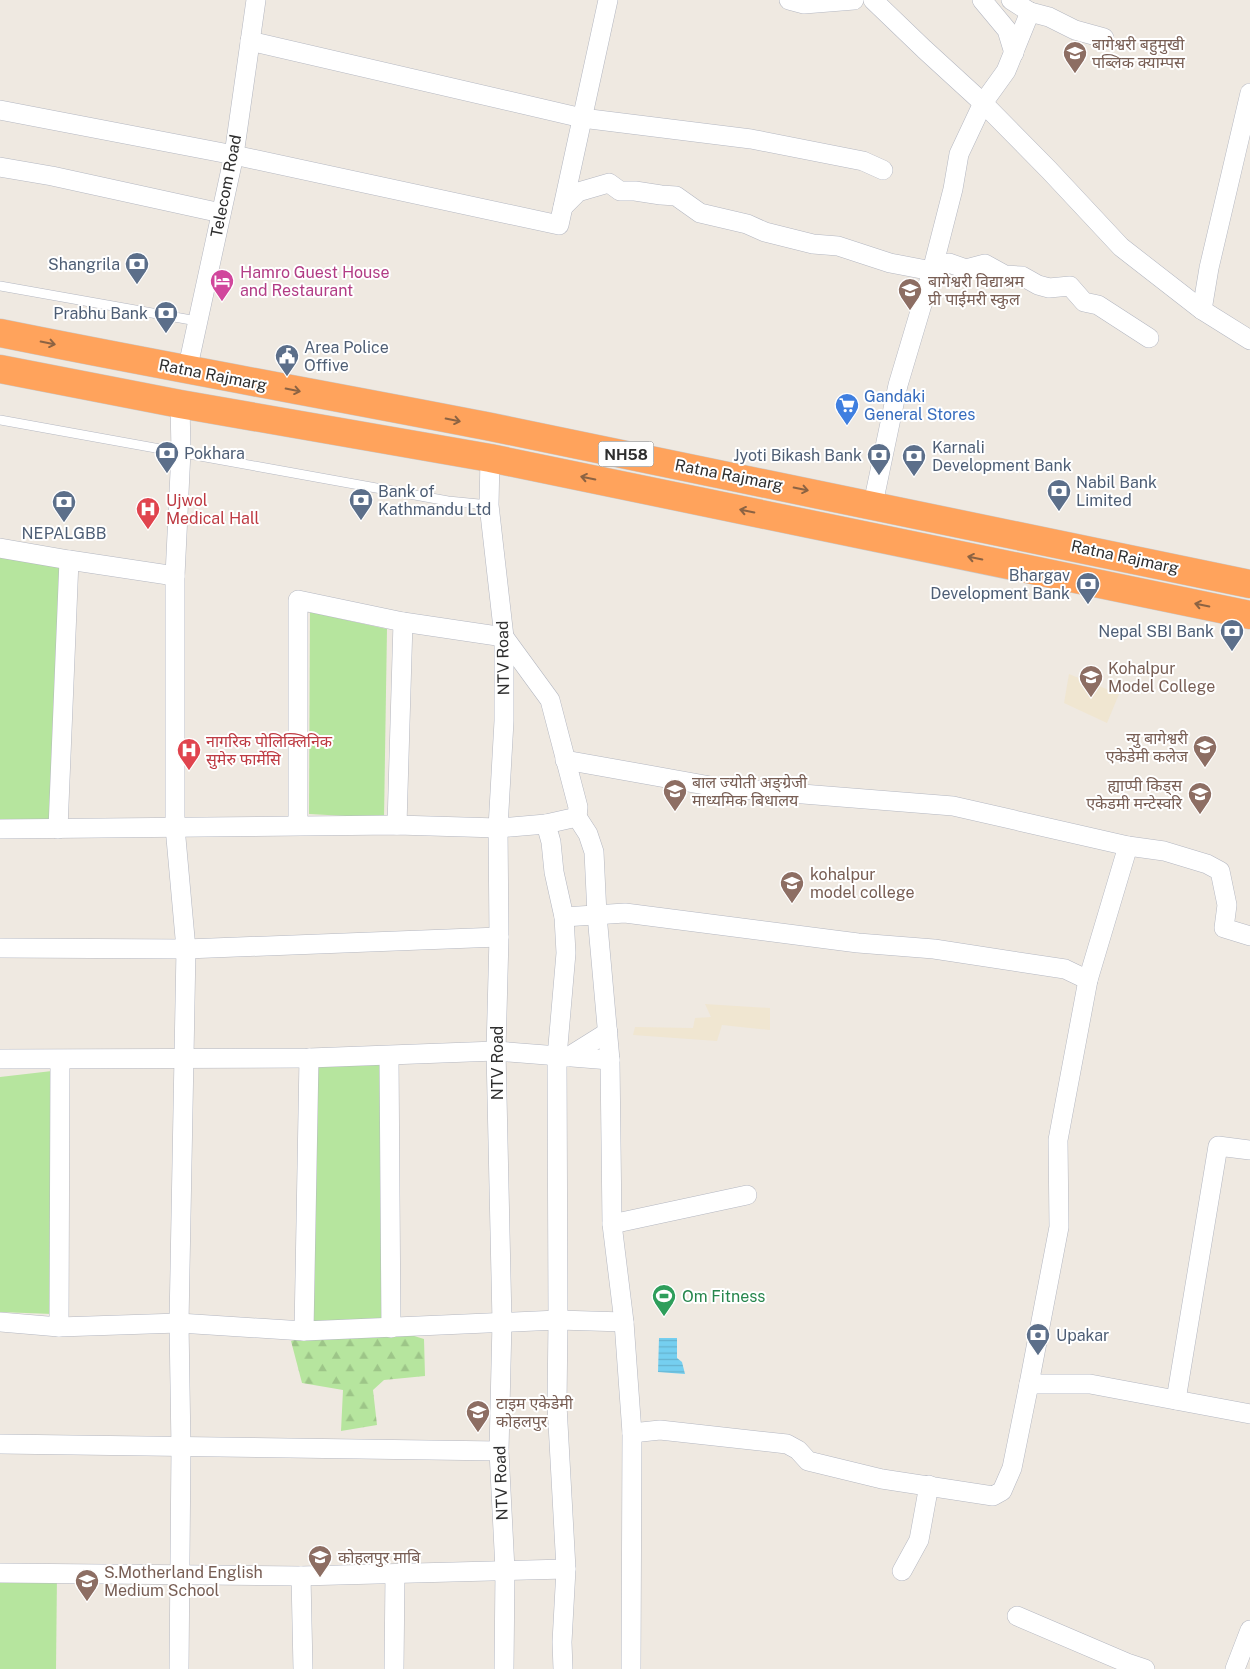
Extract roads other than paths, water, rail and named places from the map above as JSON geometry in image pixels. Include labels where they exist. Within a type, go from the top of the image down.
[{"type":"highway","name":"Ratna Rajmarg","points":[[0,333],[489,427],[872,504],[1250,584]]},
{"type":"highway","name":"Ratna Rajmarg","points":[[0,369],[180,404],[490,458],[1250,615]]},
{"type":"street","name":"Telecom Road","points":[[187,370],[234,155],[256,0]]},
{"type":"street","points":[[0,110],[234,155],[559,225],[608,0]]},
{"type":"street","points":[[789,0],[804,4],[851,0]]},
{"type":"street","points":[[873,0],[983,103],[1121,247],[1202,310],[1250,340]]},
{"type":"street","points":[[982,0],[1007,30],[1014,53]]},
{"type":"street","points":[[1011,0],[1075,30],[1104,38]]},
{"type":"street","points":[[872,504],[898,385],[932,271],[953,189],[959,154],[983,103],[1006,71],[1014,53],[1027,6]]},
{"type":"street","points":[[250,41],[582,118],[751,140],[863,161],[883,170]]},
{"type":"street","points":[[1202,310],[1209,268],[1250,93]]},
{"type":"street","points":[[0,167],[52,176],[221,213]]},
{"type":"street","points":[[562,207],[578,192],[609,183],[620,191],[676,196],[700,213],[747,224],[765,232],[813,244],[838,246],[890,263],[932,271],[948,263],[966,269],[985,264],[1004,275],[1022,276],[1049,288],[1070,286],[1084,302],[1098,305],[1149,338]]},
{"type":"street","points":[[179,1669],[181,1448],[179,1323],[186,949],[175,827],[175,576],[181,452],[180,404]]},
{"type":"street","name":"NTV Road","points":[[490,458],[489,505],[504,637],[504,721],[498,828],[499,937],[496,1051],[502,1322],[499,1451],[505,1570],[504,1669]]},
{"type":"street","points":[[0,548],[175,576]]},
{"type":"street","points":[[58,829],[69,560]]},
{"type":"street","points":[[298,825],[298,600],[403,622],[504,637],[550,700],[578,807],[577,817],[588,834],[594,852],[597,915],[610,1060],[612,1224],[624,1322],[632,1432],[631,1669]]},
{"type":"street","points":[[397,825],[403,622]]},
{"type":"street","points":[[565,760],[716,787],[953,806],[1128,846],[1164,851],[1207,864],[1220,871],[1227,905],[1224,928],[1250,936]]},
{"type":"street","points":[[0,829],[298,825],[498,828],[546,824],[577,817]]},
{"type":"street","points":[[546,824],[564,917],[566,953],[562,1057],[558,1320],[558,1438],[566,1569],[562,1642],[563,1669]]},
{"type":"street","points":[[632,1432],[660,1430],[787,1444],[798,1450],[808,1461],[882,1479],[993,1496],[1002,1491],[1012,1468],[1059,1227],[1058,1140],[1088,980],[1128,846]]},
{"type":"street","points":[[564,917],[625,913],[858,944],[934,949],[1066,969],[1088,980]]},
{"type":"street","points":[[0,948],[186,949],[499,937]]},
{"type":"street","points":[[562,1057],[608,1032]]},
{"type":"street","points":[[0,1059],[309,1058],[496,1051],[610,1060]]},
{"type":"street","points":[[388,1056],[391,1328]]},
{"type":"street","points":[[304,1331],[309,1058]]},
{"type":"street","points":[[59,1327],[60,1060]]},
{"type":"street","points":[[1176,1400],[1218,1146],[1250,1150]]},
{"type":"street","points":[[612,1224],[747,1195]]},
{"type":"street","points":[[0,1322],[59,1327],[179,1323],[304,1331],[558,1320],[624,1322]]},
{"type":"street","points":[[1029,1384],[1090,1384],[1250,1414]]},
{"type":"street","points":[[0,1444],[499,1451]]},
{"type":"street","points":[[902,1572],[919,1540],[929,1485]]},
{"type":"street","points":[[0,1574],[301,1576],[566,1569]]},
{"type":"street","points":[[394,1669],[396,1574]]},
{"type":"street","points":[[301,1576],[303,1669]]},
{"type":"street","points":[[1017,1616],[1145,1669]]},
{"type":"street","points":[[1235,1669],[1250,1630]]},
{"type":"lane","points":[[0,286],[198,321]]},
{"type":"lane","points":[[0,420],[448,501],[489,505]]},
{"type":"water","points":[[659,1338],[677,1338],[677,1358],[682,1362],[685,1374],[658,1372]]},
{"type":"place","name":"बागेश्वरी बहुमुखी पब्लिक क्याम्पस","points":[[1075,74]]},
{"type":"place","name":"Shangrila","points":[[137,285]]},
{"type":"place","name":"Hamro Guest House and Restaurant","points":[[222,302]]},
{"type":"place","name":"बागेश्वरी विद्याश्रम प्री पाईमरी स्कुल","points":[[910,311]]},
{"type":"place","name":"Prabhu Bank","points":[[166,334]]},
{"type":"place","name":"Area Police Offive","points":[[287,377]]},
{"type":"place","name":"Gandaki General Stores","points":[[847,426]]},
{"type":"place","name":"Pokhara","points":[[167,474]]},
{"type":"place","name":"Jyoti Bikash Bank","points":[[879,476]]},
{"type":"place","name":"Karnali Development Bank","points":[[914,477]]},
{"type":"place","name":"Nabil Bank Limited","points":[[1059,512]]},
{"type":"place","name":"Bank of Kathmandu Ltd","points":[[361,521]]},
{"type":"place","name":"NEPALGBB","points":[[64,523]]},
{"type":"place","name":"Ujwol Medical Hall","points":[[148,530]]},
{"type":"place","name":"Bhargav Development Bank","points":[[1088,605]]},
{"type":"place","name":"Nepal SBI Bank","points":[[1232,652]]},
{"type":"place","name":"Kohalpur Model College","points":[[1091,698]]},
{"type":"place","name":"न्यु बागेश्वरी एकेडेमी कलेज","points":[[1205,768]]},
{"type":"place","name":"नागरिक पोलिक्लिनिक सुमेरु फार्मेसि","points":[[189,771]]},
{"type":"place","name":"बाल ज्योती अङ्ग्रेजी माध्यमिक बिधालय","points":[[675,812]]},
{"type":"place","name":"ह्याप्पी किड्स एकेडमी मन्टेस्वरि","points":[[1200,815]]},
{"type":"place","name":"kohalpur model college","points":[[792,904]]},
{"type":"place","name":"Om Fitness","points":[[664,1317]]},
{"type":"place","name":"Upakar","points":[[1038,1356]]},
{"type":"place","name":"टाइम एकेडेमी कोहलपुर","points":[[478,1433]]},
{"type":"place","name":"कोहलपुर माबि","points":[[320,1578]]},
{"type":"place","name":"S.Motherland English Medium School","points":[[87,1602]]}]
